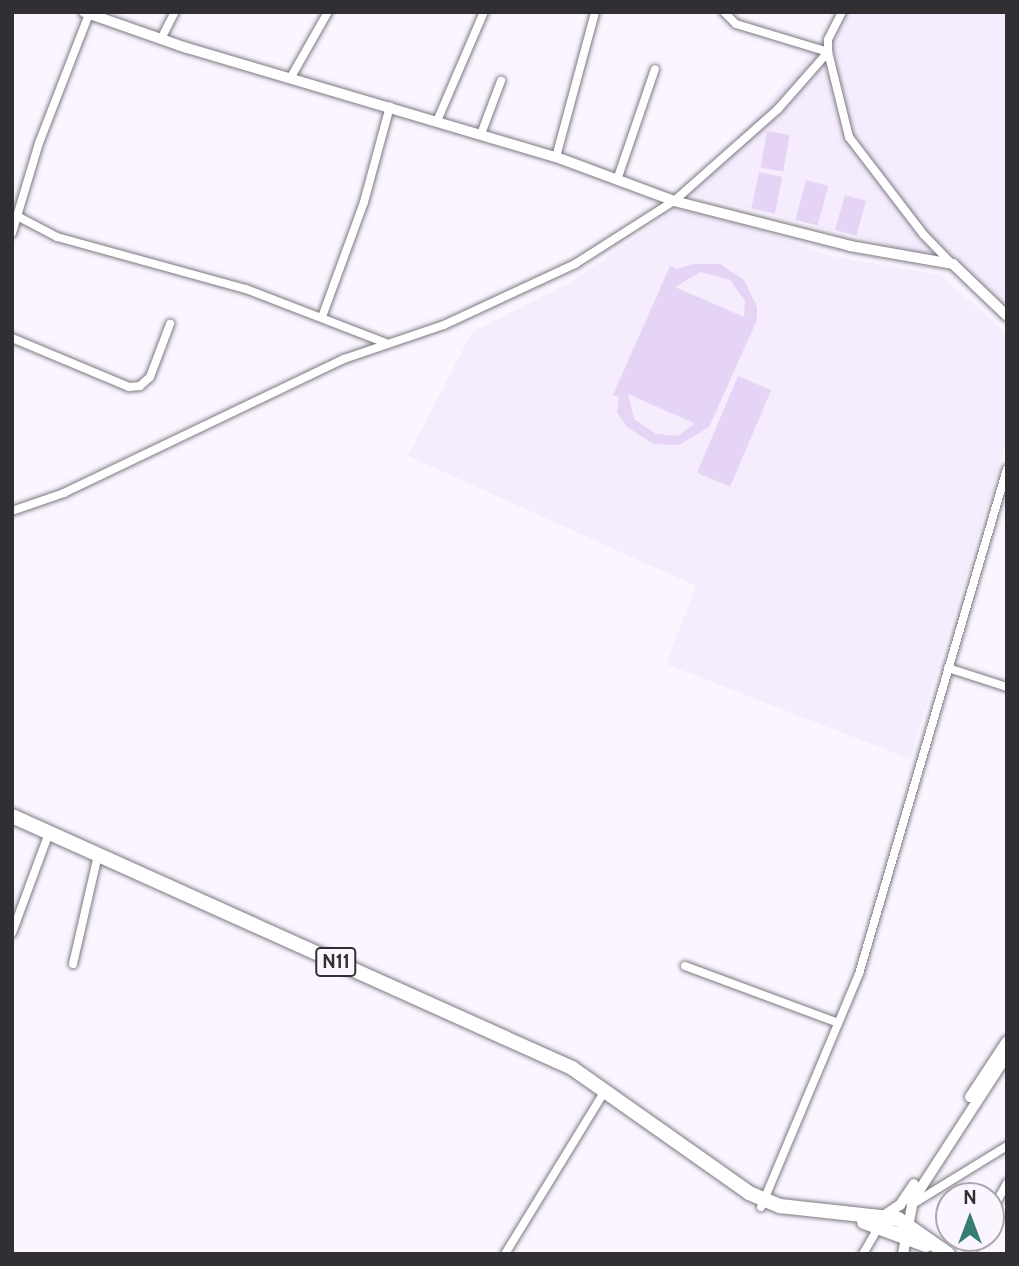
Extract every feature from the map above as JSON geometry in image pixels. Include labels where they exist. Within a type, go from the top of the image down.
[{"type":"highway","name":"N11","points":[[12,816],[572,1068],[606,1089],[762,1203],[908,1229],[946,1254]]},
{"type":"street","points":[[161,39],[175,12]]},
{"type":"street","points":[[291,77],[328,12]]},
{"type":"street","points":[[437,121],[484,12]]},
{"type":"street","points":[[556,157],[595,12]]},
{"type":"street","points":[[724,12],[736,24],[828,52]]},
{"type":"street","points":[[842,12],[828,40],[828,52],[849,137],[924,235],[1007,316]]},
{"type":"street","points":[[12,233],[19,217],[39,143],[86,13],[161,39],[556,157],[674,201],[850,246],[953,264]]},
{"type":"street","points":[[12,511],[64,493],[386,343],[444,326],[563,270],[674,201],[778,109],[828,52]]},
{"type":"street","points":[[617,180],[655,69]]},
{"type":"street","points":[[481,134],[501,80]]},
{"type":"street","points":[[322,317],[364,202],[390,106]]},
{"type":"street","points":[[19,217],[69,241],[195,273],[322,317],[386,343]]},
{"type":"street","points":[[12,338],[129,387],[140,386],[150,377],[170,324]]},
{"type":"street","points":[[762,1203],[859,974],[1007,469]]},
{"type":"street","points":[[948,668],[1007,687]]},
{"type":"street","points":[[12,933],[48,833]]},
{"type":"street","points":[[73,964],[98,855]]},
{"type":"street","points":[[685,966],[838,1023]]},
{"type":"street","points":[[863,1254],[880,1223],[900,1205],[1007,1041]]},
{"type":"street","points":[[903,1254],[911,1205],[1007,1055]]},
{"type":"street","points":[[505,1254],[606,1089]]},
{"type":"street","points":[[948,1182],[1007,1146]]},
{"type":"street","points":[[930,1173],[942,1182]]},
{"type":"street","points":[[911,1205],[935,1190]]},
{"type":"shaded area","points":[[844,12],[1007,12],[1007,316],[941,244],[923,254],[691,194]]},
{"type":"shaded area","points":[[767,131],[790,135],[783,171],[761,167]]},
{"type":"shaded area","points":[[759,172],[782,177],[775,213],[751,208]]},
{"type":"shaded area","points":[[806,180],[828,186],[818,226],[795,220]]},
{"type":"shaded area","points":[[845,195],[866,201],[856,236],[835,230]]},
{"type":"shaded area","points":[[676,209],[747,226],[831,256],[940,275],[1007,334],[1007,438],[910,759],[666,664],[696,586],[408,456],[472,332],[573,281]]},
{"type":"shaded area","points":[[693,264],[720,264],[744,280],[757,307],[757,320],[709,427],[679,445],[654,444],[627,427],[617,412],[619,397],[613,395],[670,266],[677,269]],"holes":[[[700,272],[730,280],[745,301],[744,317],[675,287]],[[628,394],[694,423],[694,424],[678,436],[656,434],[634,419]]]},
{"type":"shaded area","points":[[738,376],[771,390],[730,487],[697,473]]}]
